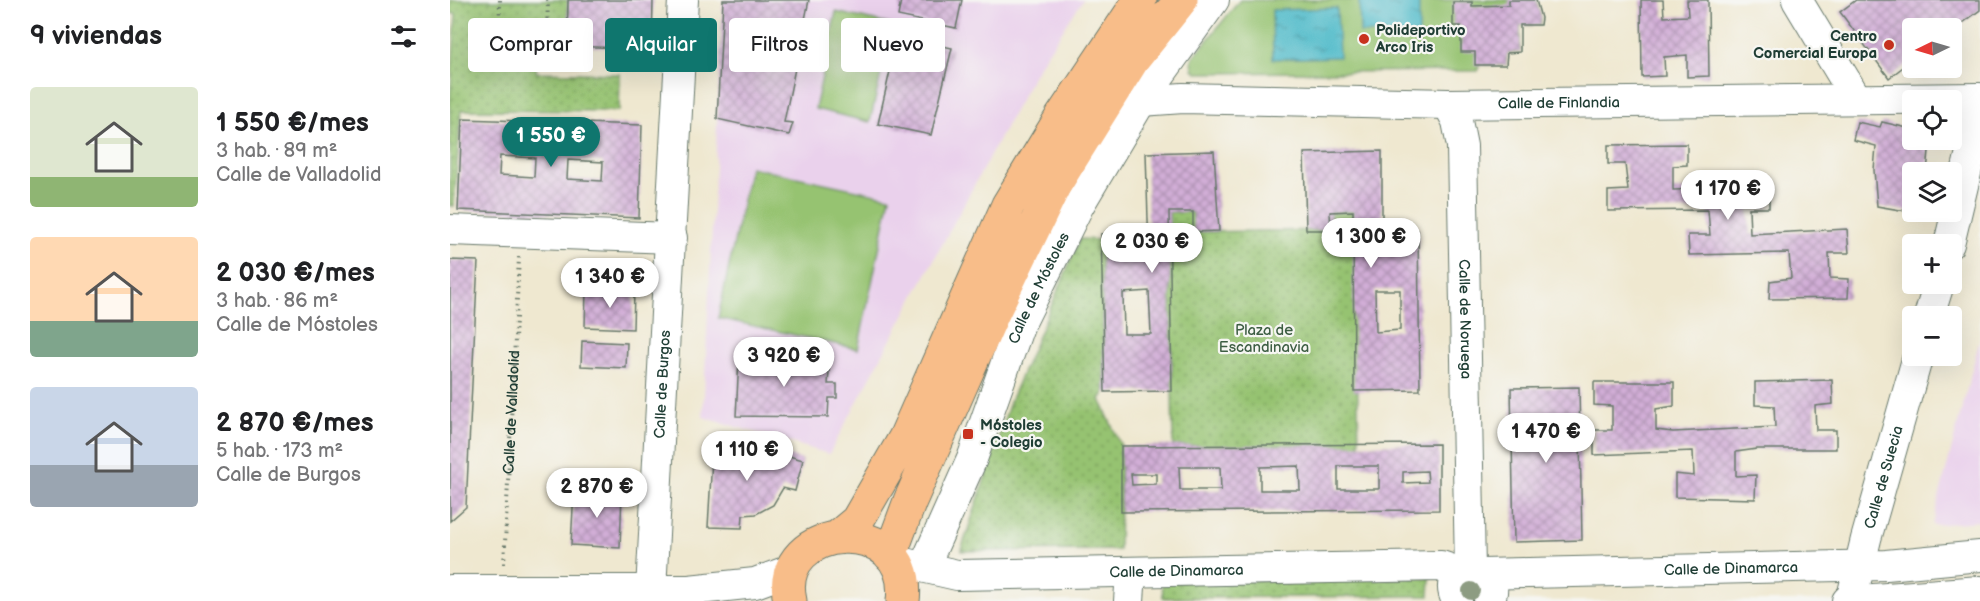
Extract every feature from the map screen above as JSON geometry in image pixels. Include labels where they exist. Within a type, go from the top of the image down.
[{"type":"main road","points":[[838,536],[857,521],[905,438],[1008,205],[1061,118],[1140,0]]},
{"type":"main road","name":"Calle de Móstoles","points":[[902,561],[910,501],[992,315],[1054,186],[1132,61],[1180,0]]},
{"type":"main road","points":[[790,601],[788,593],[793,569],[805,553],[820,542],[838,536],[857,536],[875,543],[902,561],[903,601]]},
{"type":"street","name":"Calle de Burgos","points":[[651,590],[672,238],[683,0]]},
{"type":"street","name":"Calle de Móstoles","points":[[902,561],[972,459],[1019,326],[1079,205],[1141,101],[1214,0]]},
{"type":"street","points":[[1797,0],[1856,98]]},
{"type":"street","name":"Calle de Finlandia","points":[[1141,101],[1183,98],[1448,104],[1979,98]]},
{"type":"street","points":[[1951,234],[1976,131],[1979,98]]},
{"type":"street","name":"Calle de Noruega","points":[[1448,104],[1457,121],[1462,146],[1472,584]]},
{"type":"street","points":[[450,230],[672,238]]},
{"type":"street","name":"Calle de Suecia","points":[[1850,601],[1915,366]]},
{"type":"street","name":"Calle de Dinamarca","points":[[902,561],[957,575],[1130,587],[1441,566],[1472,584],[1947,561],[1980,556]]},
{"type":"street","points":[[450,591],[689,590],[755,583],[793,569]]},
{"type":"street","points":[[1850,601],[1980,591]]},
{"type":"path","points":[[499,18],[500,0]]},
{"type":"path","points":[[547,18],[548,0]]},
{"type":"path","name":"Calle de Valladolid","points":[[502,591],[521,233]]},
{"type":"shaded area","points":[[723,0],[1083,0],[1038,67],[829,454],[703,417]]},
{"type":"shaded area","points":[[1980,338],[1980,521],[1932,525]]},
{"type":"green space","points":[[450,0],[568,0],[568,18],[468,18],[468,72],[620,74],[619,111],[461,110],[454,206],[450,206],[450,102],[456,14],[450,13]]},
{"type":"green space","name":"Polideportivo Arco Iris","points":[[1240,0],[1536,0],[1541,18],[1540,25],[1520,25],[1520,52],[1507,53],[1506,65],[1479,65],[1478,71],[1197,73],[1193,69],[1192,59]]},
{"type":"green space","points":[[836,12],[862,18],[841,18],[841,72],[881,72],[870,122],[815,109],[823,72],[829,72],[829,44]]},
{"type":"green space","points":[[750,167],[890,197],[858,349],[718,318]]},
{"type":"green space","name":"Plaza de Escandinavia","points":[[1353,211],[1359,445],[1173,446],[1169,212],[1193,212],[1194,232],[1331,230],[1330,212]]},
{"type":"green space","points":[[1080,239],[1101,240],[1105,392],[1100,399],[1121,446],[1119,550],[961,551],[1011,399]]},
{"type":"green space","points":[[1430,578],[1429,596],[1163,598],[1162,582]]},
{"type":"water","points":[[1359,0],[1419,0],[1419,34],[1360,33]]},
{"type":"water","points":[[1337,8],[1339,57],[1273,59],[1272,10]]},
{"type":"building","points":[[568,0],[653,0],[653,18],[605,18],[605,47],[593,47],[593,18],[568,18]]},
{"type":"building","points":[[723,0],[809,0],[805,18],[729,18],[729,72],[794,72],[784,122],[793,123],[789,135],[717,119]]},
{"type":"building","points":[[901,0],[962,0],[956,28],[945,26],[945,18],[898,16]]},
{"type":"building","points":[[1509,0],[1536,0],[1541,18],[1540,25],[1520,25],[1520,52],[1507,53],[1506,65],[1475,65],[1475,52],[1461,52],[1461,26],[1453,26],[1453,2],[1472,2],[1472,6],[1509,5]]},
{"type":"building","points":[[1641,0],[1663,0],[1664,17],[1688,16],[1687,0],[1708,0],[1709,76],[1687,77],[1687,55],[1664,57],[1665,76],[1642,77]]},
{"type":"building","name":"Centro Comercial Europa","points":[[1856,0],[1980,0],[1980,10],[1962,24],[1962,18],[1902,18],[1902,68],[1889,78],[1840,12]]},
{"type":"building","points":[[945,46],[952,48],[931,135],[878,124],[890,72],[945,72]]},
{"type":"building","points":[[462,119],[642,125],[639,218],[458,210]],"holes":[[[500,156],[535,158],[534,177],[499,175]],[[568,160],[603,162],[602,181],[567,179]]]},
{"type":"building","points":[[1857,122],[1880,127],[1882,122],[1902,127],[1902,150],[1929,150],[1928,162],[1902,162],[1902,210],[1877,206],[1874,170],[1876,146],[1853,140]]},
{"type":"building","points":[[1687,144],[1687,165],[1673,166],[1673,190],[1769,187],[1769,208],[1749,208],[1750,234],[1847,229],[1849,253],[1829,253],[1830,278],[1849,279],[1848,298],[1769,299],[1770,281],[1791,278],[1789,253],[1689,255],[1688,235],[1710,235],[1708,210],[1608,211],[1608,191],[1628,190],[1625,164],[1608,164],[1608,145]]},
{"type":"building","points":[[1214,151],[1219,231],[1193,232],[1193,212],[1169,212],[1172,391],[1105,392],[1101,234],[1123,231],[1124,254],[1149,253],[1146,153]],"holes":[[[1149,291],[1151,334],[1124,334],[1123,293]]]},
{"type":"building","points":[[1382,151],[1382,228],[1375,228],[1376,252],[1400,251],[1399,231],[1418,230],[1420,390],[1354,391],[1353,211],[1330,212],[1331,230],[1306,230],[1304,153]],"holes":[[[1375,290],[1400,290],[1400,330],[1376,332]]]},
{"type":"building","points":[[450,260],[478,261],[466,507],[450,521]]},
{"type":"building","points":[[586,290],[634,291],[633,329],[585,327]]},
{"type":"building","points":[[582,341],[627,343],[626,368],[581,366]]},
{"type":"building","points":[[739,359],[830,360],[828,384],[837,384],[837,398],[829,398],[828,417],[736,416]]},
{"type":"building","points":[[1832,380],[1833,404],[1815,406],[1816,430],[1836,430],[1836,449],[1757,449],[1736,452],[1736,476],[1756,475],[1755,499],[1675,497],[1675,474],[1694,476],[1693,451],[1594,455],[1594,430],[1612,430],[1612,406],[1594,405],[1594,382],[1674,382],[1674,406],[1656,409],[1656,430],[1673,432],[1775,427],[1774,406],[1755,405],[1755,382]]},
{"type":"building","points":[[1579,387],[1582,540],[1514,542],[1511,388]]},
{"type":"building","points":[[721,435],[730,442],[730,447],[735,453],[737,441],[803,460],[795,491],[783,488],[773,505],[756,514],[743,515],[742,528],[708,527],[712,458],[725,459],[713,449],[714,440]]},
{"type":"building","points":[[1439,444],[1439,510],[1121,512],[1121,446]],"holes":[[[1299,466],[1300,490],[1260,490],[1260,467]],[[1338,466],[1379,466],[1379,489],[1338,489]],[[1179,467],[1220,467],[1221,490],[1180,490]],[[1427,471],[1428,482],[1403,483],[1403,472]],[[1131,474],[1156,474],[1156,484],[1132,485]]]},
{"type":"building","points":[[574,490],[622,492],[620,548],[571,545]]},
{"type":"place","name":"Polideportivo Arco Iris","points":[[1364,39]]},
{"type":"place","name":"Centro Comercial Europa","points":[[1889,45]]},
{"type":"place","name":"Móstoles - Colegio","points":[[968,434]]}]
